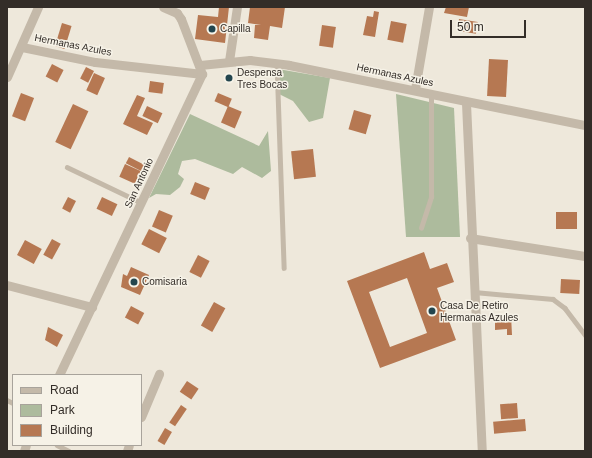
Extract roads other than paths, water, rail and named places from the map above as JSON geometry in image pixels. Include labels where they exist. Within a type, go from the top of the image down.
[{"type":"street","points":[[22,47],[38,7]]},
{"type":"street","points":[[163,7],[177,13],[201,70]]},
{"type":"street","points":[[229,61],[237,7]]},
{"type":"street","points":[[415,90],[429,7]]},
{"type":"street","name":"Hermanas Azules","points":[[7,77],[22,47],[95,62],[201,70],[229,61],[277,64],[415,90],[466,103],[585,125]]},
{"type":"street","name":"San Antonio","points":[[60,374],[142,203],[201,70]]},
{"type":"street","points":[[466,103],[472,292],[482,451]]},
{"type":"street","points":[[470,238],[585,256]]},
{"type":"street","points":[[7,285],[92,307]]},
{"type":"street","points":[[142,415],[159,374]]},
{"type":"lane","points":[[277,64],[284,268]]},
{"type":"lane","points":[[421,228],[431,197],[431,94]]},
{"type":"lane","points":[[67,167],[142,203]]},
{"type":"lane","points":[[472,292],[552,299],[565,308],[585,335]]},
{"type":"lane","points":[[59,446],[69,451]]},
{"type":"place","name":"Capilla","points":[[212,29]]},
{"type":"place","name":"Despensa Tres Bocas","points":[[229,78]]},
{"type":"place","name":"Comisaria","points":[[134,282]]},
{"type":"place","name":"Casa De Retiro Hermanas Azules","points":[[432,311]]}]
